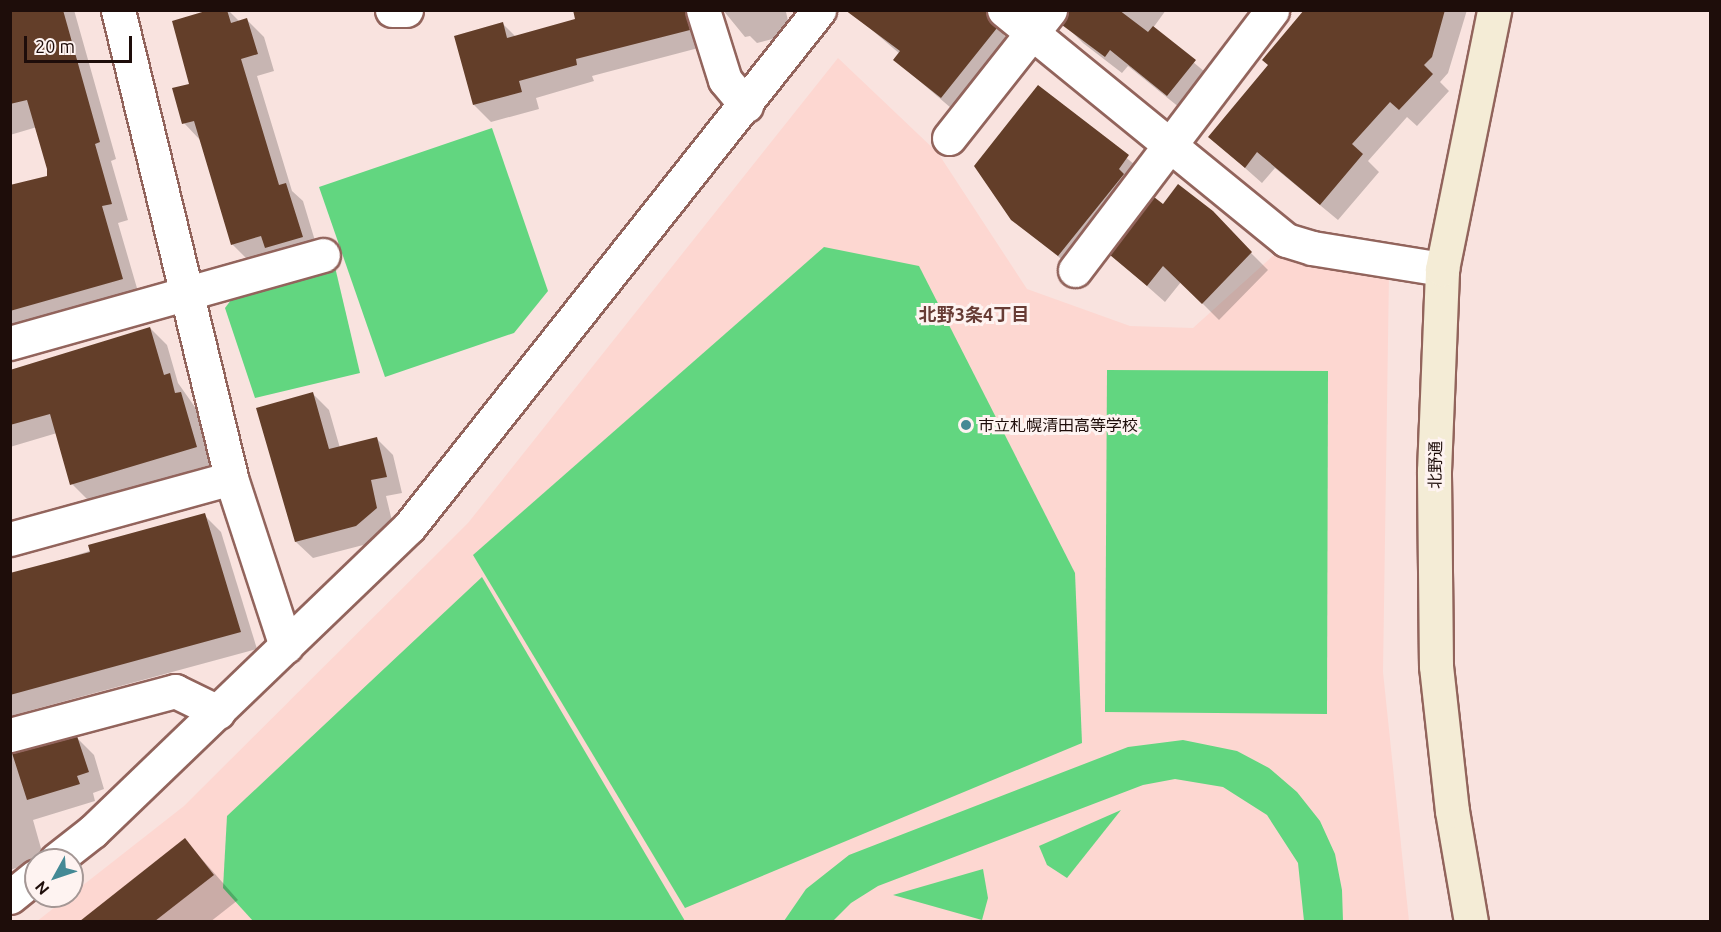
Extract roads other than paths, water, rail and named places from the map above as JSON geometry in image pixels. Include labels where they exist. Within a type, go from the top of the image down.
[{"type":"street","points":[[118,10],[189,292],[231,478],[286,646]]},
{"type":"street","points":[[392,10],[406,10]]},
{"type":"street","points":[[703,10],[725,80],[746,105]]},
{"type":"street","points":[[71,848],[93,831],[218,712],[409,526],[746,105],[819,10]]},
{"type":"street","points":[[1004,10],[1041,22],[1170,144],[1286,240],[1312,248],[1442,269]]},
{"type":"street","points":[[1075,270],[1272,10]]},
{"type":"street","name":"北野通","points":[[1472,921],[1452,811],[1436,666],[1434,471],[1442,269],[1494,10]]},
{"type":"street","points":[[949,138],[1041,22]]},
{"type":"street","points":[[10,343],[322,255]]},
{"type":"street","points":[[10,539],[231,478]]},
{"type":"street","points":[[10,735],[175,691],[218,712]]},
{"type":"street","points":[[10,897],[24,886]]},
{"type":"place","name":"市立札幌清田高等学校","points":[[966,425]]},
{"type":"district","name":"北野3条4丁目","points":[[974,314]]}]
